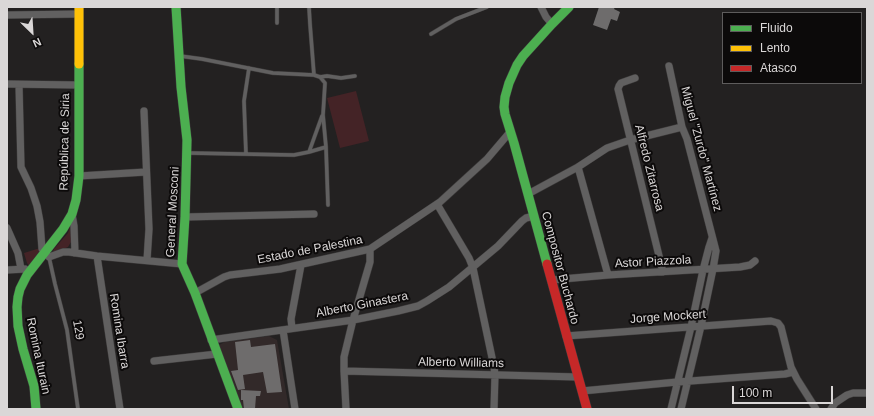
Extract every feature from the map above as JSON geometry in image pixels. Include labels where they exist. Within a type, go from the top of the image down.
[{"type":"street","points":[[541,7],[546,18],[552,24]]},
{"type":"street","name":"Compositor Buchardo","points":[[569,7],[523,56],[508,83],[504,107],[587,409]]},
{"type":"street","name":"General Mosconi","points":[[175,8],[187,140],[182,264],[195,293],[211,340],[238,409]]},
{"type":"street","points":[[7,15],[79,11]]},
{"type":"street","name":"República de Siria","points":[[33,267],[47,255],[72,214],[76,200],[79,176],[79,11]]},
{"type":"street","name":"Miguel \"Zurdo\" Martínez","points":[[669,66],[682,128],[687,139],[716,254],[682,409]]},
{"type":"street","name":"Alfredo Zitarrosa","points":[[635,78],[621,83],[618,89],[663,272]]},
{"type":"street","points":[[7,84],[78,85]]},
{"type":"street","points":[[19,85],[21,167],[35,198],[39,214],[42,249],[47,255],[63,252],[182,264]]},
{"type":"street","points":[[144,111],[149,229],[147,260]]},
{"type":"street","points":[[528,194],[578,167],[607,148],[630,140],[682,128]]},
{"type":"street","name":"Estado de Palestina","points":[[195,293],[230,275],[280,270],[370,249],[438,204],[487,159],[510,132]]},
{"type":"street","points":[[578,167],[608,275]]},
{"type":"street","points":[[79,176],[146,172]]},
{"type":"street","points":[[438,204],[469,258],[472,268],[495,375],[494,409]]},
{"type":"street","points":[[72,214],[75,253]]},
{"type":"street","points":[[185,217],[314,214]]},
{"type":"street","name":"Alberto Ginastera","points":[[211,340],[353,320],[398,312],[418,306],[449,287],[498,246],[522,221],[526,218],[534,216]]},
{"type":"street","points":[[7,228],[18,253],[21,269]]},
{"type":"street","points":[[671,409],[703,270],[712,238]]},
{"type":"street","points":[[346,409],[344,357],[370,262],[370,249]]},
{"type":"street","name":"Romina Ibarra","points":[[97,256],[120,409]]},
{"type":"street","name":"Astor Piazzola","points":[[551,280],[608,275],[740,268],[750,265],[755,261]]},
{"type":"street","points":[[292,328],[291,319],[301,265]]},
{"type":"street","points":[[7,270],[33,267]]},
{"type":"street","name":"Romina Iturain","points":[[33,267],[20,289],[17,307],[20,336],[34,386],[36,409]]},
{"type":"street","name":"Jorge Mockert","points":[[566,336],[771,321],[778,323],[781,327],[793,372]]},
{"type":"street","points":[[283,330],[295,409]]},
{"type":"street","points":[[154,361],[217,354]]},
{"type":"street","name":"Alberto Williams","points":[[344,371],[578,377]]},
{"type":"street","points":[[582,391],[785,374],[793,372],[816,409]]},
{"type":"street","points":[[831,409],[835,403],[847,395],[854,393],[867,393]]},
{"type":"lane","points":[[277,22],[278,7]]},
{"type":"lane","points":[[309,7],[314,75]]},
{"type":"lane","points":[[431,34],[456,19],[487,7]]},
{"type":"lane","points":[[179,55],[273,73],[341,78],[355,76]]},
{"type":"lane","points":[[246,154],[244,101],[249,68]]},
{"type":"lane","points":[[320,77],[325,83],[323,115],[326,147],[328,205]]},
{"type":"lane","points":[[309,152],[323,115]]},
{"type":"lane","points":[[187,153],[294,155],[326,147]]},
{"type":"lane","name":"129","points":[[47,255],[67,330],[78,409]]},
{"type":"shaded area","points":[[356,91],[369,141],[340,148],[327,98]]},
{"type":"shaded area","points":[[70,227],[72,231],[71,242],[68,247],[56,252],[53,251],[68,233]]},
{"type":"shaded area","points":[[40,248],[41,251],[29,266],[24,253]]},
{"type":"shaded area","points":[[269,336],[277,340],[289,409],[241,409],[217,346],[225,342]]},
{"type":"building","points":[[599,7],[615,7],[614,9],[620,12],[617,21],[611,19],[607,30],[593,25]]},
{"type":"building","points":[[250,340],[251,347],[275,344],[282,392],[267,393],[263,372],[243,375],[245,389],[238,390],[231,371],[238,370],[235,342]]},
{"type":"building","points":[[241,390],[261,391],[260,396],[256,396],[255,409],[244,409],[243,400],[241,400]]},
{"type":"traffic: fast","points":[[176,7],[181,87],[187,140],[182,264],[195,293],[238,409]]},
{"type":"traffic: fast","points":[[547,264],[504,107],[509,83],[517,65],[523,56],[569,7]]},
{"type":"traffic: fast","points":[[36,409],[34,386],[18,326],[18,297],[27,275],[63,229],[72,214],[76,200],[79,176],[79,64]]},
{"type":"traffic: slow","points":[[79,7],[79,64]]},
{"type":"traffic: jam","points":[[547,264],[587,409]]}]
